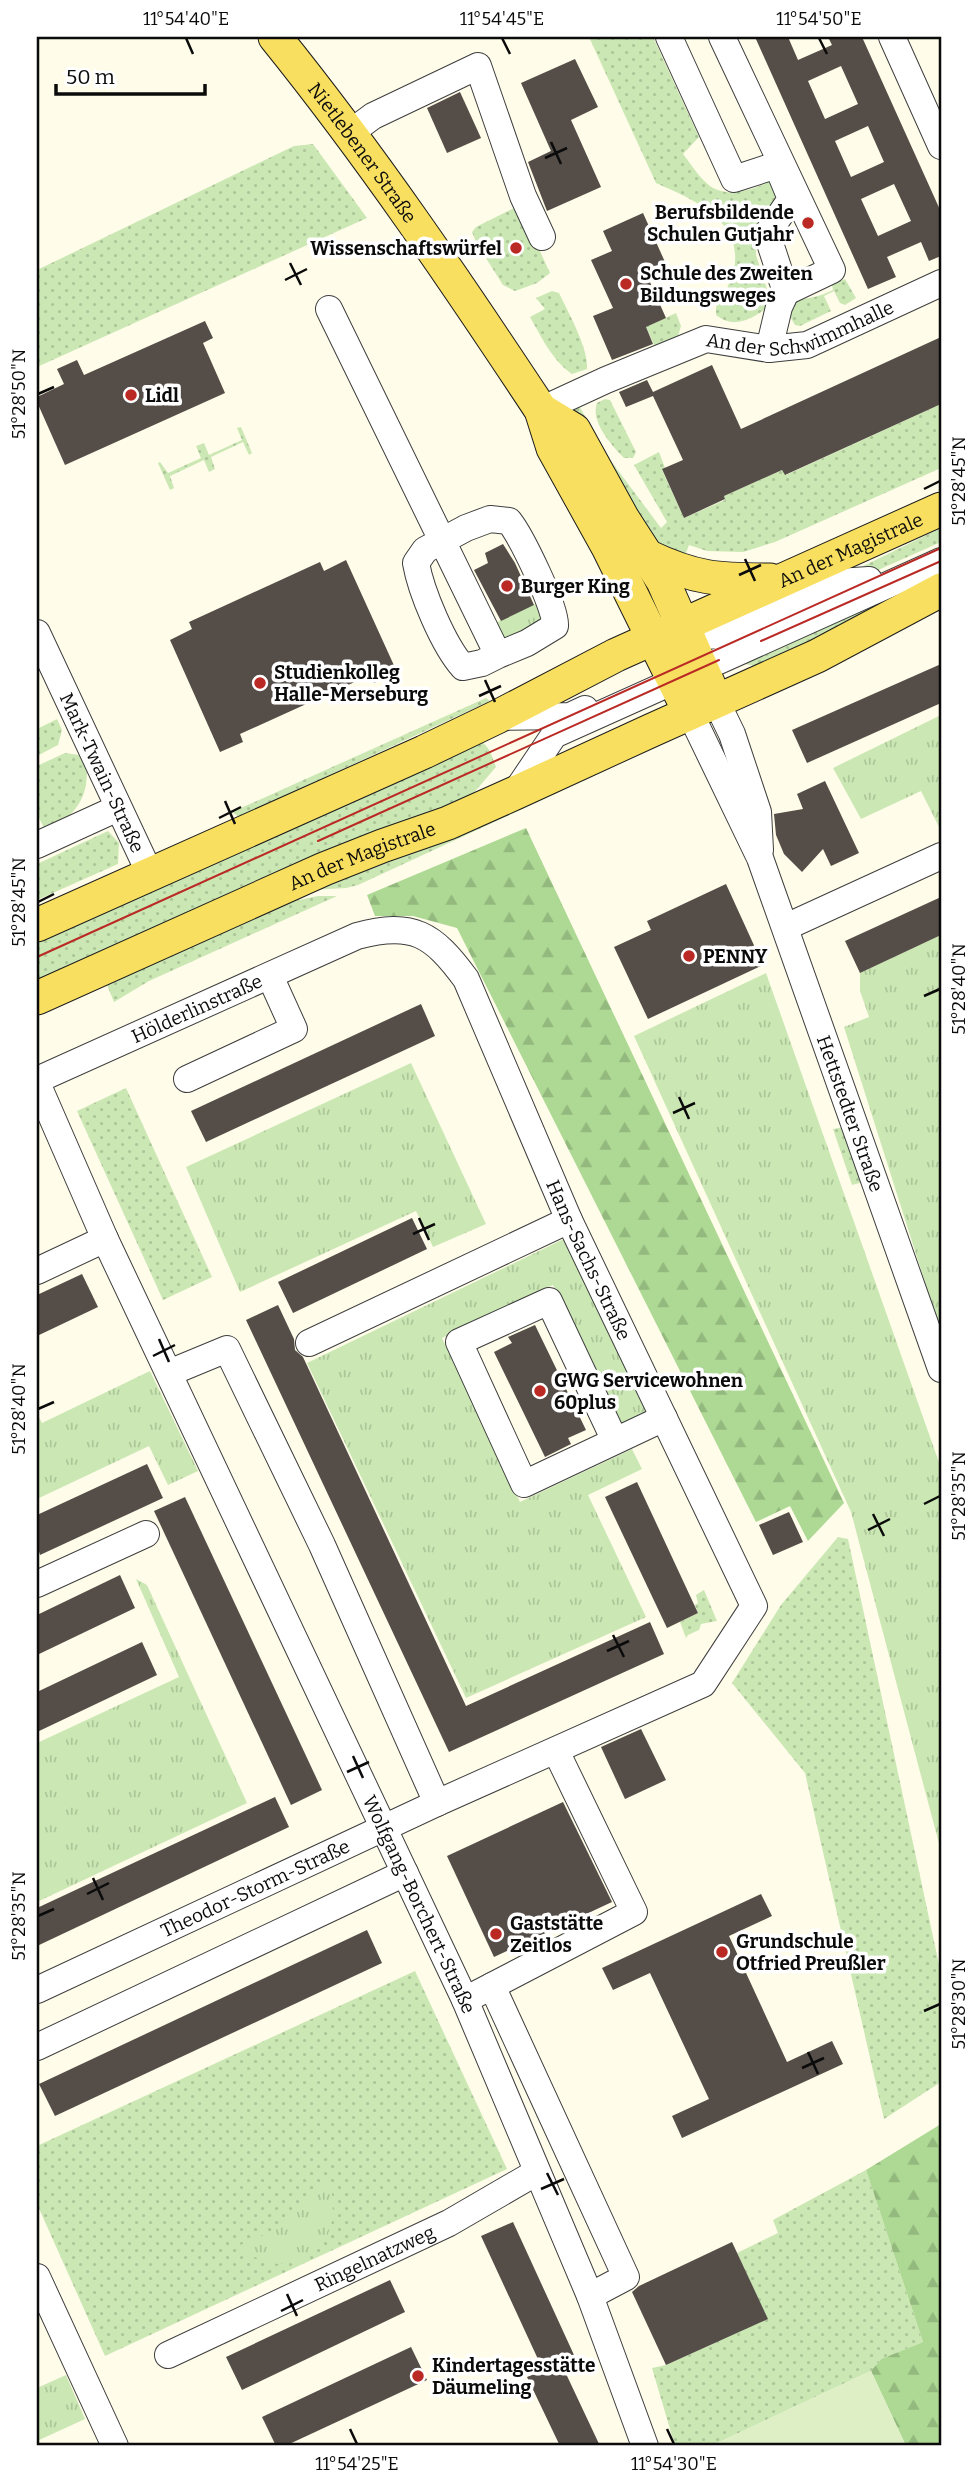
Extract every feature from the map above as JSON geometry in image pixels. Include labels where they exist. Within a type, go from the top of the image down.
[{"type":"main road","name":"Nietlebener Straße","points":[[275,37],[406,211],[541,410],[553,448],[608,547],[685,657]]},
{"type":"main road","name":"Nietlebener Straße","points":[[541,410],[574,430],[623,519],[668,590],[685,657]]},
{"type":"main road","name":"An der Magistrale","points":[[37,925],[498,717],[616,655],[685,657],[774,584],[941,509]]},
{"type":"main road","points":[[648,556],[678,570],[704,577],[774,584]]},
{"type":"main road","name":"An der Magistrale","points":[[37,998],[324,869],[448,823],[515,793],[817,656],[941,590]]},
{"type":"main road","points":[[685,657],[703,707]]},
{"type":"street","points":[[669,37],[734,179],[777,165],[791,199],[767,234],[786,292]]},
{"type":"street","points":[[722,37],[832,270],[786,292],[779,307],[769,349]]},
{"type":"street","points":[[892,37],[941,146]]},
{"type":"street","points":[[350,134],[373,116],[478,66],[523,196],[542,237]]},
{"type":"street","name":"An der Schwimmhalle","points":[[541,410],[706,339],[769,349],[807,345],[941,283]]},
{"type":"street","points":[[329,309],[498,655]]},
{"type":"street","points":[[491,519],[509,521],[513,526],[554,611],[555,626],[527,643],[498,655],[482,663],[463,667],[454,657],[418,580],[416,564],[425,550],[466,528],[491,519]]},
{"type":"street","points":[[515,793],[554,735],[685,657],[941,548]]},
{"type":"street","points":[[685,657],[941,561]]},
{"type":"street","name":"Mark-Twain-Straße","points":[[37,633],[150,874]]},
{"type":"street","name":"Hettstedter Straße","points":[[703,707],[732,734],[758,812],[760,858],[941,1369]]},
{"type":"street","points":[[37,845],[118,808]]},
{"type":"street","points":[[786,927],[941,856]]},
{"type":"street","name":"Hans-Sachs-Straße","points":[[357,936],[390,928],[410,931],[440,947],[466,979],[569,1220],[754,1606],[703,1684]]},
{"type":"street","name":"Hölderlinstraße","points":[[37,1081],[357,936]]},
{"type":"street","points":[[187,1079],[294,1029],[271,976]]},
{"type":"street","name":"Wolfgang-Borchert-Straße","points":[[37,1081],[105,1239],[465,2000],[590,2297],[645,2446]]},
{"type":"street","points":[[309,1343],[569,1220]]},
{"type":"street","points":[[37,1271],[105,1239]]},
{"type":"street","points":[[615,1441],[549,1301],[459,1342],[524,1484],[664,1418]]},
{"type":"street","points":[[169,1373],[227,1349],[322,1545],[438,1803]]},
{"type":"street","points":[[37,1584],[146,1534]]},
{"type":"street","name":"Theodor-Storm-Straße","points":[[37,1990],[438,1803],[703,1684]]},
{"type":"street","points":[[465,2000],[634,1912],[556,1751]]},
{"type":"street","points":[[37,2047],[405,1874]]},
{"type":"street","points":[[492,1986],[626,2277],[590,2297]]},
{"type":"street","name":"Ringelnatzweg","points":[[168,2355],[449,2223],[537,2172]]},
{"type":"street","points":[[37,2277],[109,2445]]},
{"type":"green space","points":[[589,37],[653,37],[699,137],[683,154],[713,188],[725,192],[740,192],[776,178],[784,194],[756,240],[756,255],[772,305],[745,321],[731,322],[716,315],[717,304],[727,288],[735,264],[734,246],[729,233],[709,211],[656,183]]},
{"type":"green space","points":[[313,144],[367,218],[37,367],[37,270],[294,146]]},
{"type":"green space","points":[[514,208],[521,210],[550,273],[537,283],[515,291],[503,285],[472,232],[476,227]]},
{"type":"green space","points":[[845,279],[856,298],[845,305],[840,303],[834,291],[824,296],[831,311],[800,326],[795,325],[788,313],[796,299],[824,294],[833,290],[832,284]]},
{"type":"green space","points":[[552,291],[559,293],[577,331],[585,351],[587,369],[572,374],[565,368],[548,348],[530,317],[545,309],[536,298]]},
{"type":"green space","points":[[676,313],[681,326],[678,336],[655,347],[646,327]]},
{"type":"green space","points":[[610,400],[636,452],[633,458],[624,458],[599,425],[596,417],[597,403]]},
{"type":"green space","points":[[578,404],[611,461],[661,528],[667,522],[634,465],[659,452],[665,468],[662,470],[684,518],[725,500],[724,496],[782,470],[786,475],[941,404],[941,468],[775,542],[743,552],[707,551],[689,545],[684,558],[647,534],[628,506],[573,407]]},
{"type":"green space","points":[[241,427],[252,453],[249,455],[243,442],[211,457],[215,469],[209,472],[204,460],[170,476],[174,488],[170,490],[158,463],[160,462],[168,473],[201,458],[196,446],[204,443],[209,455],[242,440],[237,428]]},
{"type":"green space","points":[[941,528],[941,542],[876,571],[849,573]]},
{"type":"green space","points":[[941,569],[812,644],[755,666],[740,663]]},
{"type":"green space","points":[[540,602],[549,618],[502,648],[491,625]]},
{"type":"green space","points":[[486,698],[490,701],[239,817],[232,812]]},
{"type":"green space","points":[[941,715],[941,831],[921,791],[861,819],[833,768]]},
{"type":"green space","points":[[57,719],[62,730],[58,745],[37,756],[37,729]]},
{"type":"green space","points":[[482,741],[490,751],[496,767],[471,796],[37,981],[37,937]]},
{"type":"green space","points":[[65,753],[79,755],[85,759],[87,771],[84,793],[74,811],[46,832],[37,814],[37,766]]},
{"type":"green space","points":[[618,763],[358,885],[310,890]]},
{"type":"green space","points":[[526,828],[844,1503],[808,1541],[790,1506],[756,1522],[457,928],[413,916],[375,916],[367,895]]},
{"type":"green space","points":[[108,831],[119,843],[118,864],[37,900],[37,864]]},
{"type":"green space","points":[[318,896],[337,896],[149,981],[114,1002],[107,985],[294,901]]},
{"type":"green space","points":[[941,935],[941,1333],[844,1027],[869,1017],[860,991],[860,973]]},
{"type":"green space","points":[[766,973],[941,1468],[941,1851],[851,1512],[634,1036]]},
{"type":"green space","points":[[411,1063],[486,1224],[433,1247],[416,1211],[240,1292],[186,1167]]},
{"type":"green space","points":[[126,1088],[212,1277],[163,1300],[77,1111]]},
{"type":"green space","points":[[844,1127],[863,1182],[852,1185],[833,1129]]},
{"type":"green space","points":[[570,1236],[655,1413],[622,1429],[553,1285],[442,1338],[520,1502],[632,1449],[642,1469],[588,1495],[646,1617],[466,1698],[307,1363]]},
{"type":"green space","points":[[150,1371],[198,1471],[168,1485],[149,1446],[37,1499],[37,1413],[42,1423]]},
{"type":"green space","points":[[838,1537],[848,1539],[941,1974],[941,2082],[884,2119],[805,1773],[732,1683],[781,1605]]},
{"type":"green space","points":[[136,1579],[147,1585],[247,1803],[37,1902],[37,1743],[179,1677]]},
{"type":"green space","points":[[704,1590],[717,1621],[701,1624],[699,1630],[686,1638],[680,1622],[698,1613],[696,1595]]},
{"type":"green space","points":[[415,1971],[507,2169],[105,2356],[37,2204],[37,2146]]},
{"type":"green space","points":[[941,2124],[941,2446],[906,2446],[871,2371],[881,2359],[923,2342],[866,2170]]},
{"type":"green space","points":[[866,2170],[923,2342],[881,2359],[871,2371],[711,2446],[675,2446],[652,2368],[666,2365],[767,2319],[737,2253],[778,2233],[773,2220]]},
{"type":"green space","points":[[322,2179],[332,2193],[333,2218],[326,2240],[301,2262],[273,2264],[252,2256],[240,2245],[288,2220],[305,2203]]},
{"type":"green space","points":[[871,2371],[906,2446],[711,2446]]},
{"type":"green space","points":[[66,2375],[85,2419],[37,2441],[37,2388]]},
{"type":"building","points":[[755,37],[788,37],[798,60],[832,45],[828,37],[862,37],[941,212],[941,256],[929,261],[921,242],[887,257],[896,277],[868,289]],"holes":[[[841,66],[858,104],[825,119],[808,81]],[[868,126],[884,162],[851,177],[835,141]],[[894,184],[911,221],[878,236],[861,199]]]},
{"type":"building","points":[[575,59],[598,107],[571,120],[601,187],[547,211],[528,162],[551,151],[521,83]]},
{"type":"building","points":[[460,92],[481,138],[447,153],[427,108]]},
{"type":"building","points":[[643,213],[665,262],[645,271],[666,318],[646,327],[653,344],[612,360],[593,316],[613,308],[591,260],[612,251],[603,231]]},
{"type":"building","name":"Lidl","points":[[205,321],[213,338],[203,343],[225,393],[65,465],[37,402],[37,397],[64,384],[57,369],[77,360],[84,375]]},
{"type":"building","points":[[941,337],[941,404],[785,475],[782,470],[724,496],[725,499],[684,518],[662,469],[683,460],[653,396],[626,407],[619,392],[647,380],[653,392],[712,365],[741,429]]},
{"type":"building","name":"Burger King","points":[[503,544],[534,605],[501,621],[474,570],[488,563],[485,553]]},
{"type":"building","points":[[346,560],[397,672],[374,683],[370,675],[240,734],[243,742],[220,752],[170,640],[192,629],[189,622],[320,562],[324,571]]},
{"type":"building","points":[[941,664],[941,703],[807,763],[792,730]]},
{"type":"building","points":[[825,781],[859,853],[831,866],[823,849],[802,872],[784,854],[776,835],[774,814],[803,809],[797,794]]},
{"type":"building","name":"PENNY","points":[[726,884],[763,965],[648,1019],[614,947],[651,930],[647,921]]},
{"type":"building","points":[[941,897],[941,935],[860,973],[845,941]]},
{"type":"building","points":[[421,1004],[435,1036],[206,1142],[191,1111]]},
{"type":"building","points":[[412,1218],[427,1249],[293,1313],[278,1282]]},
{"type":"building","points":[[82,1274],[98,1307],[37,1336],[37,1295]]},
{"type":"building","points":[[278,1305],[294,1339],[295,1350],[303,1357],[466,1706],[650,1622],[664,1654],[449,1752],[246,1320]]},
{"type":"building","name":"GWG Servicewohnen 60plus","points":[[535,1325],[586,1430],[568,1438],[571,1444],[545,1457],[494,1352],[512,1343],[508,1337]]},
{"type":"building","points":[[147,1464],[163,1498],[40,1555],[37,1544],[37,1515]]},
{"type":"building","points":[[637,1482],[698,1613],[667,1628],[605,1497]]},
{"type":"building","points":[[185,1497],[322,1790],[291,1805],[154,1511]]},
{"type":"building","points":[[789,1512],[803,1542],[773,1555],[759,1525]]},
{"type":"building","points":[[120,1575],[135,1608],[37,1655],[37,1615]]},
{"type":"building","points":[[142,1642],[157,1675],[37,1732],[37,1692]]},
{"type":"building","points":[[641,1729],[666,1780],[625,1799],[601,1747]]},
{"type":"building","points":[[275,1797],[289,1827],[37,1946],[37,1908]]},
{"type":"building","points":[[563,1802],[612,1902],[494,1957],[447,1856]]},
{"type":"building","points":[[761,1894],[772,1916],[729,1936],[787,2062],[832,2041],[843,2064],[682,2138],[672,2116],[709,2099],[650,1973],[613,1990],[602,1968]]},
{"type":"building","points":[[367,1930],[382,1963],[55,2116],[39,2084]]},
{"type":"building","points":[[513,2222],[574,2355],[560,2361],[600,2446],[560,2446],[527,2377],[543,2370],[481,2236]]},
{"type":"building","points":[[732,2242],[768,2319],[666,2365],[632,2292],[639,2286]]},
{"type":"building","points":[[390,2280],[405,2312],[242,2390],[226,2357]]},
{"type":"building","points":[[411,2347],[427,2380],[285,2446],[276,2446],[262,2417]]},
{"type":"tram line","points":[[37,957],[941,548]]},
{"type":"tram line","points":[[761,641],[941,561]]},
{"type":"tram line","points":[[318,841],[719,660]]},
{"type":"place","name":"Berufsbildende Schulen Gutjahr","points":[[808,223]]},
{"type":"place","name":"Wissenschaftswürfel","points":[[516,248]]},
{"type":"place","name":"Schule des Zweiten Bildungsweges","points":[[626,284]]},
{"type":"place","name":"Lidl","points":[[131,395]]},
{"type":"place","name":"Burger King","points":[[507,586]]},
{"type":"place","name":"Studienkolleg Halle-Merseburg","points":[[260,683]]},
{"type":"place","name":"PENNY","points":[[689,956]]},
{"type":"place","name":"GWG Servicewohnen 60plus","points":[[540,1391]]},
{"type":"place","name":"Gaststätte Zeitlos","points":[[496,1934]]},
{"type":"place","name":"Grundschule Otfried Preußler","points":[[722,1952]]},
{"type":"place","name":"Kindertagesstätte Däumeling","points":[[418,2376]]}]
